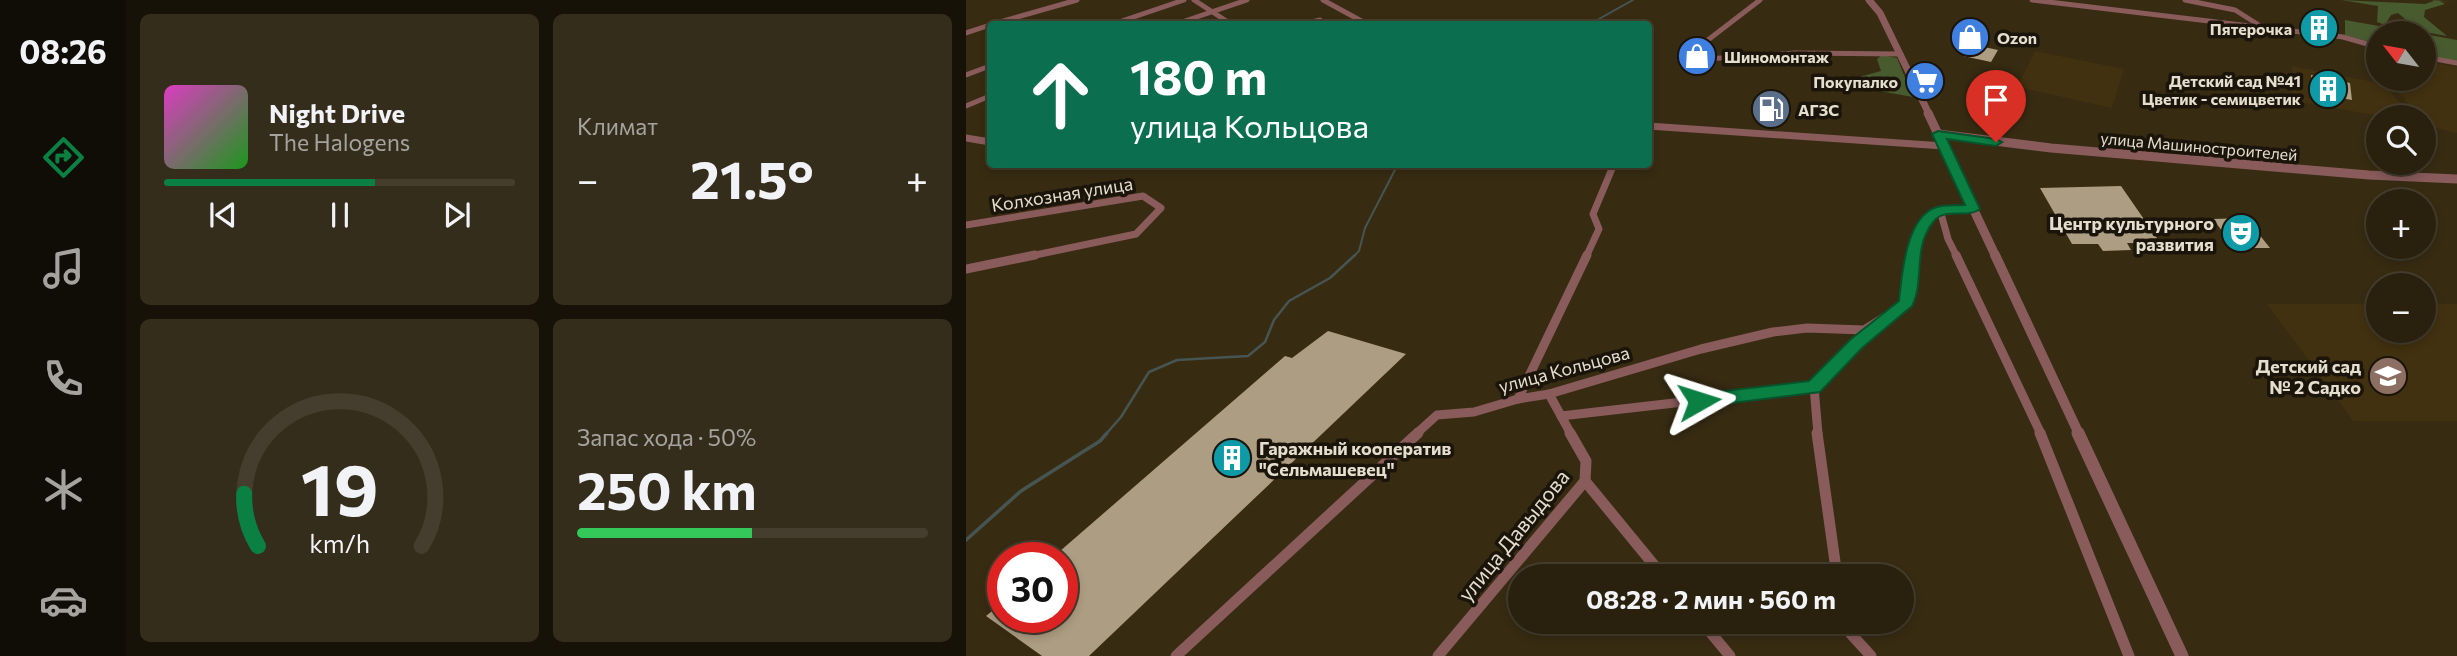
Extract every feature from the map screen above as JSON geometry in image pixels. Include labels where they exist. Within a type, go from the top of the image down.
[{"type":"street","points":[[1006,21],[1077,0]]},
{"type":"street","points":[[1122,21],[1184,0]]},
{"type":"street","points":[[1194,0],[1227,21]]},
{"type":"street","points":[[1184,21],[1247,0]]},
{"type":"street","points":[[1323,0],[1362,21]]},
{"type":"street","points":[[1760,0],[1704,43],[1706,59],[1796,52],[1901,54]]},
{"type":"street","points":[[1869,0],[1880,13],[1901,54],[2182,656]]},
{"type":"street","points":[[2032,0],[2343,37],[2366,44]]},
{"type":"street","points":[[2185,0],[2247,13],[2262,27]]},
{"type":"street","points":[[1316,21],[1320,20]]},
{"type":"street","points":[[966,33],[987,27]]},
{"type":"street","points":[[2436,59],[2457,63]]},
{"type":"street","points":[[966,75],[987,67]]},
{"type":"street","points":[[966,106],[987,97]]},
{"type":"street","points":[[1652,126],[1944,146]]},
{"type":"street","name":"улица Машиностроителей","points":[[1938,134],[2073,150],[2369,175],[2457,179]]},
{"type":"street","points":[[966,138],[987,142]]},
{"type":"street","points":[[1518,399],[1598,229],[1593,214],[1612,168]]},
{"type":"street","name":"Колхозная улица","points":[[966,225],[1143,196],[1161,208],[1136,234],[966,269]]},
{"type":"street","points":[[1974,209],[1940,210],[1948,239],[2030,409],[2129,656]]},
{"type":"street","name":"улица Кольцова","points":[[1176,656],[1437,415],[1474,412],[1518,399],[1549,394],[1700,349],[1773,332],[1807,328],[1864,330],[1907,303],[1912,253],[1928,218],[1940,210]]},
{"type":"street","points":[[1561,416],[1814,387],[1887,317]]},
{"type":"street","points":[[1814,387],[1820,466],[1835,564]]},
{"type":"street","name":"улица Давыдова","points":[[1438,656],[1585,481],[1586,461],[1549,394]]},
{"type":"street","points":[[1585,481],[1653,564]]},
{"type":"street","points":[[1712,634],[1730,656]]},
{"type":"street","points":[[1851,634],[1871,656]]},
{"type":"shaded area","points":[[2035,51],[2124,69],[2112,108],[2017,87]]},
{"type":"shaded area","points":[[2436,63],[2457,67],[2457,133],[2436,128],[2436,105],[2410,105],[2398,91],[2436,91]]},
{"type":"shaded area","points":[[2292,66],[2366,80],[2366,91],[2390,91],[2402,105],[2366,105],[2366,114],[2290,100]]},
{"type":"shaded area","name":"Детский сад № 2 Садко","points":[[2267,304],[2366,304],[2366,343],[2436,343],[2436,304],[2457,304],[2457,421],[2353,421]]},
{"type":"green space","points":[[2341,0],[2425,4],[2434,1],[2432,0],[2457,2],[2440,1],[2445,4],[2425,10],[2424,17],[2429,21],[2407,21],[2398,13],[2391,15],[2387,21],[2377,21],[2378,6]]},
{"type":"green space","points":[[2345,20],[2366,24],[2366,41],[2345,35]]},
{"type":"green space","points":[[2436,27],[2447,36],[2436,34]]},
{"type":"green space","points":[[2436,36],[2457,40],[2457,61],[2436,57]]},
{"type":"green space","points":[[1882,55],[1897,58],[1913,97],[1863,88],[1859,77],[1881,71],[1877,59]]},
{"type":"building","points":[[1974,39],[1988,42],[1984,47],[1998,50],[1991,62],[1963,56]]},
{"type":"building","name":"Покупалко","points":[[1914,69],[1924,69],[1939,94],[1927,94]]},
{"type":"building","name":"Детский сад №41 Цветик - семицветик","points":[[2311,75],[2350,83],[2352,100],[2312,93]]},
{"type":"building","points":[[2121,186],[2157,238],[2140,239],[2143,243],[2127,243],[2131,250],[2103,251],[2098,244],[2072,244],[2040,188]]},
{"type":"building","name":"Центр культурного развития","points":[[2246,218],[2270,248],[2235,248],[2213,219]]},
{"type":"building","name":"Гаражный кооператив \"Сельмашевец\"","points":[[1328,331],[1406,354],[1089,656],[1042,656],[1010,633],[1078,633],[1078,542],[1070,542],[1285,356],[1292,358]]},
{"type":"waterway","points":[[1595,21],[1633,0]]},
{"type":"waterway","points":[[1355,255],[1359,251],[1365,228],[1396,168]]},
{"type":"waterway","points":[[1106,434],[1121,417],[1149,372],[1177,360],[1248,356],[1265,342],[1274,320],[1289,301],[1330,278],[1355,255]]},
{"type":"waterway","points":[[966,540],[1021,491],[1100,441],[1107,433]]},
{"type":"place","name":"Пятерочка","points":[[2319,28]]},
{"type":"place","name":"Ozon","points":[[1970,37]]},
{"type":"place","name":"Шиномонтаж","points":[[1697,56]]},
{"type":"place","name":"Покупалко","points":[[1925,81]]},
{"type":"place","name":"Детский сад №41 Цветик - семицветик","points":[[2328,89]]},
{"type":"place","name":"АГЗС","points":[[1771,109]]},
{"type":"place","name":"Центр культурного развития","points":[[2241,233]]},
{"type":"place","name":"Детский сад № 2 Садко","points":[[2388,376]]},
{"type":"place","name":"Гаражный кооператив \"Сельмашевец\"","points":[[1232,458]]},
{"type":"route","points":[[1699,401],[1814,387],[1857,344],[1907,303],[1912,253],[1928,218],[1940,210],[1974,209],[1938,134],[1996,142]]}]
